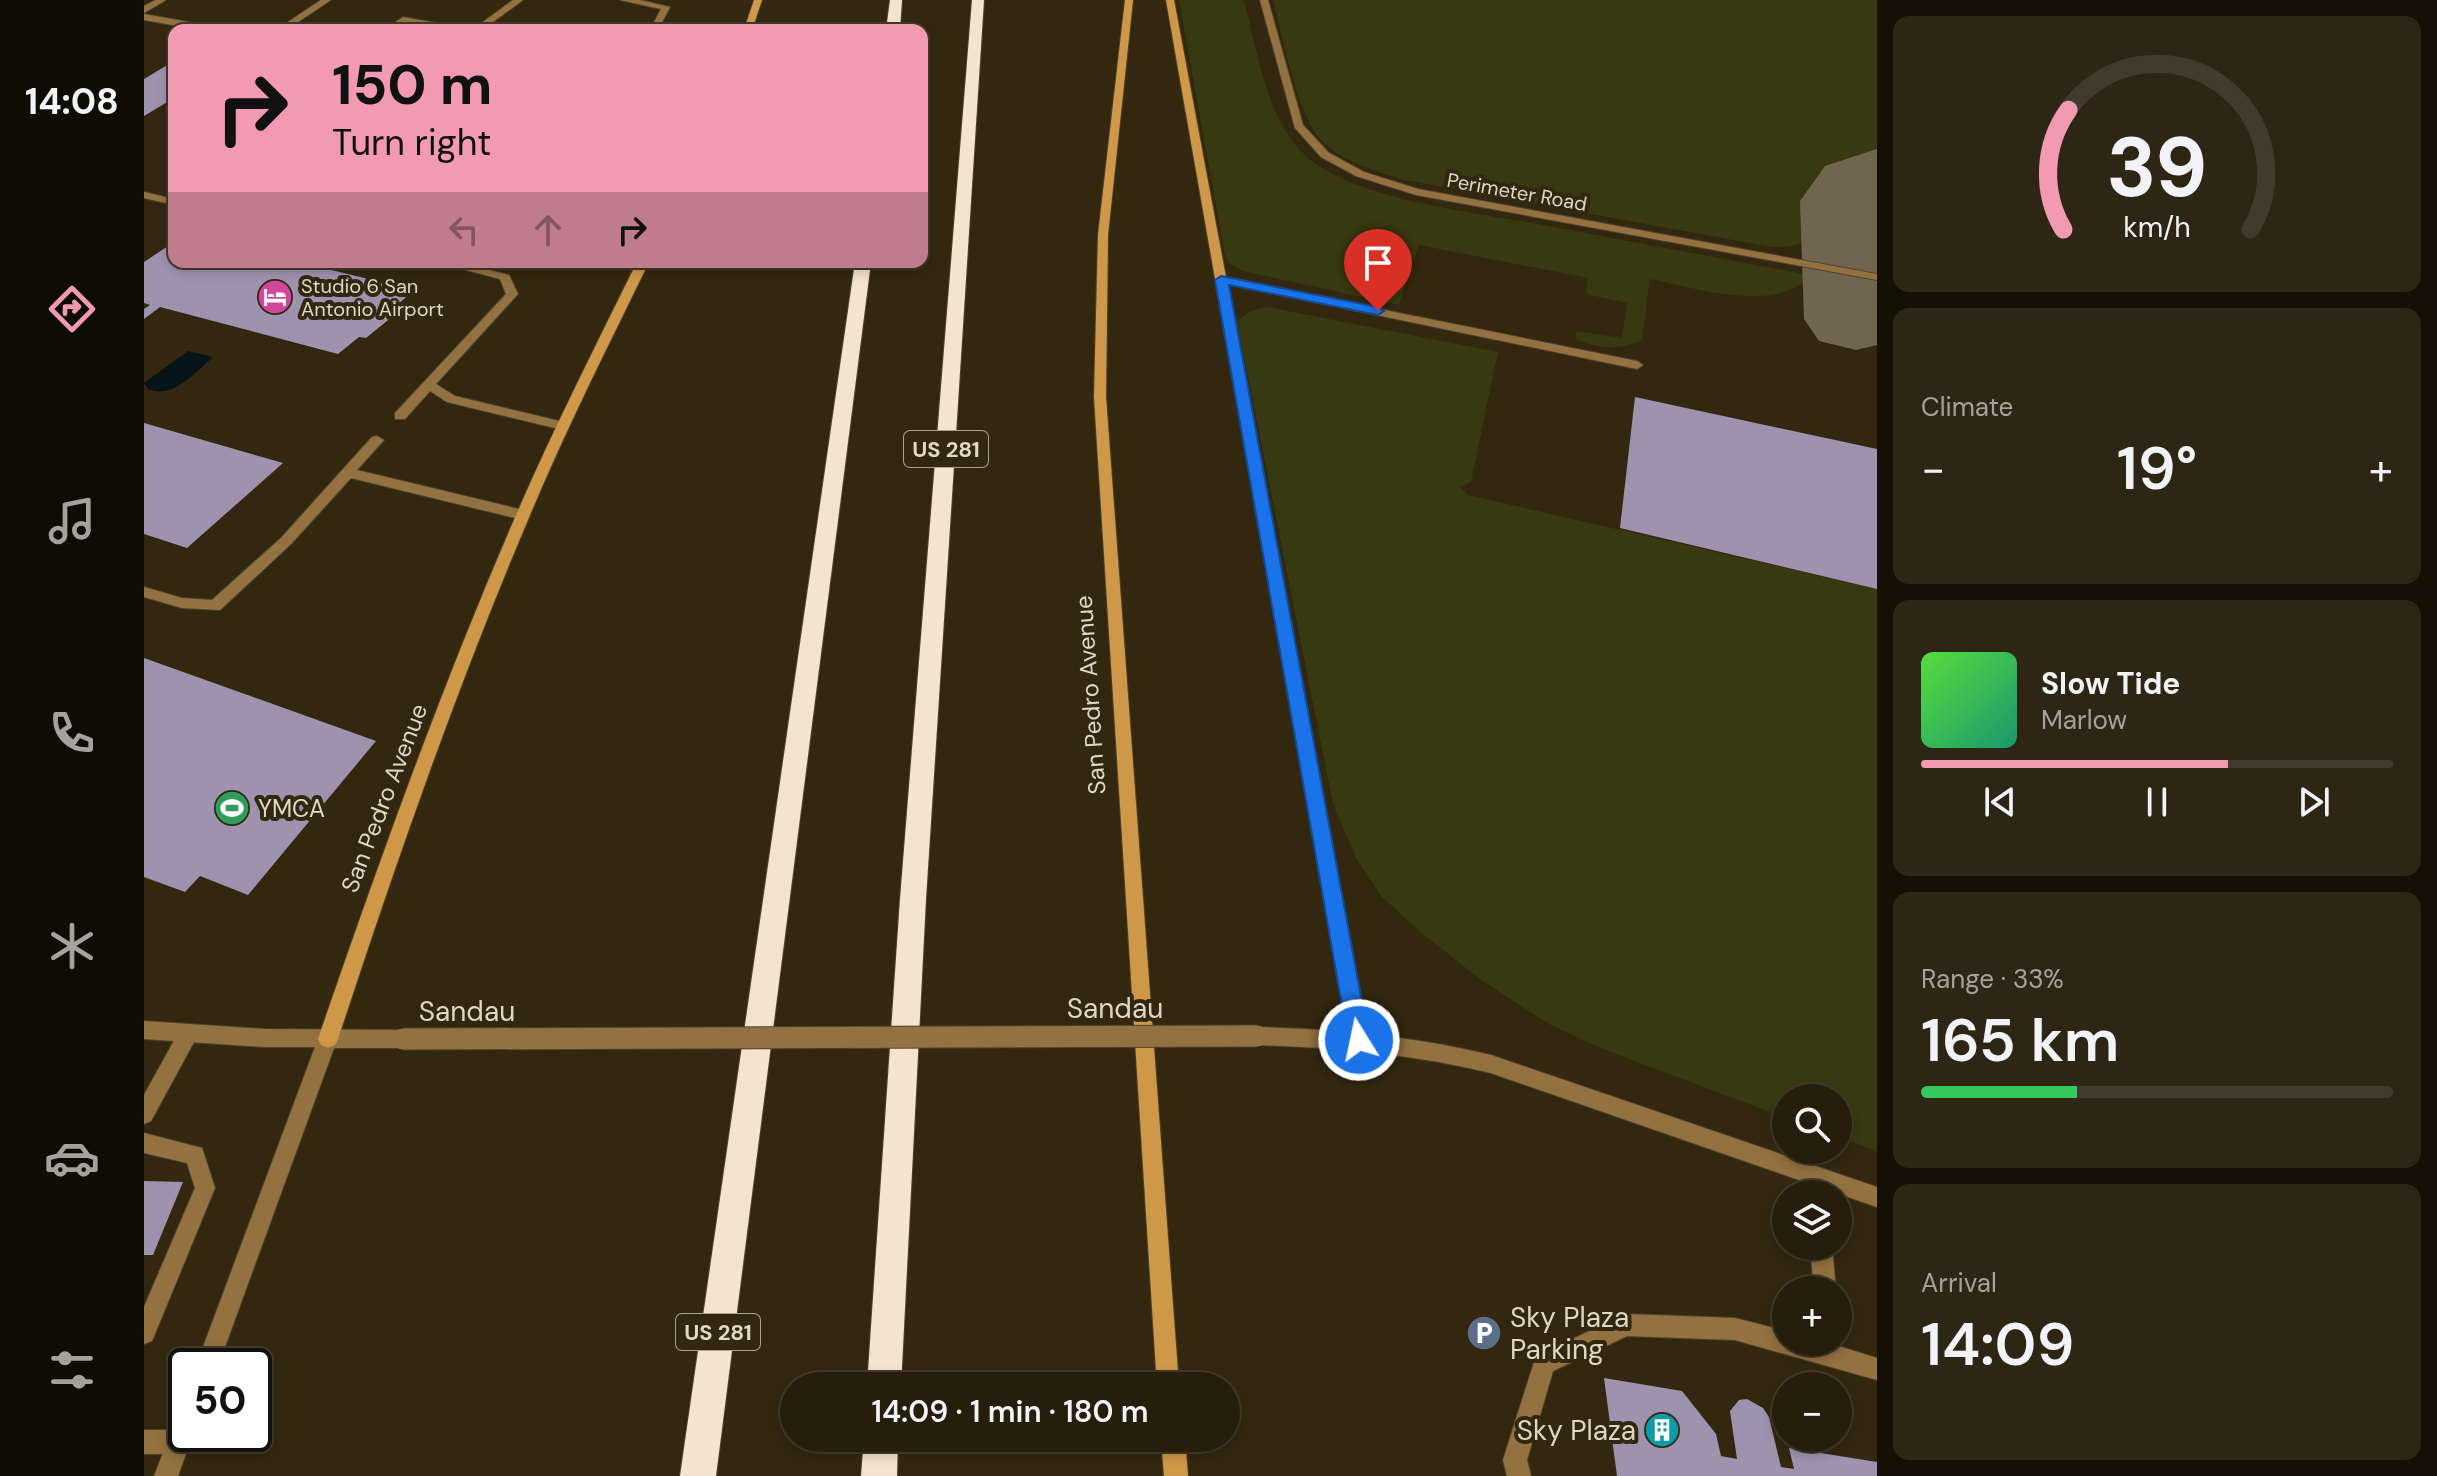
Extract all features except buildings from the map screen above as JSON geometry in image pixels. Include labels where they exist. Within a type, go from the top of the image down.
[{"type":"highway","points":[[894,24],[896,0]]},
{"type":"highway","name":"US 281","points":[[885,1372],[913,899],[978,0]]},
{"type":"highway","name":"US 281","points":[[698,1476],[862,268]]},
{"type":"highway","points":[[879,1476],[880,1452]]},
{"type":"main road","points":[[750,24],[758,0]]},
{"type":"main road","name":"San Pedro Avenue","points":[[1129,0],[1103,235],[1100,397],[1167,1372]]},
{"type":"main road","points":[[1170,0],[1359,1040]]},
{"type":"main road","name":"San Pedro Avenue","points":[[328,1039],[366,925],[523,515],[640,268]]},
{"type":"main road","points":[[1174,1452],[1176,1476]]},
{"type":"street","points":[[144,10],[162,0]]},
{"type":"street","points":[[289,24],[327,0]]},
{"type":"street","points":[[485,24],[519,0]]},
{"type":"street","points":[[624,0],[666,7],[657,24]]},
{"type":"street","name":"Perimeter Road","points":[[1264,0],[1298,126],[1325,155],[1360,174],[1416,192],[1877,277]]},
{"type":"street","points":[[144,17],[183,24]]},
{"type":"street","points":[[397,24],[403,20],[425,24]]},
{"type":"street","points":[[144,195],[168,201]]},
{"type":"street","points":[[400,416],[512,294],[505,277],[467,268]]},
{"type":"street","points":[[1221,280],[1637,365]]},
{"type":"street","points":[[428,384],[451,399],[563,426]]},
{"type":"street","points":[[144,592],[182,603],[215,606],[286,541],[377,440]]},
{"type":"street","points":[[346,472],[523,515]]},
{"type":"street","name":"Sandau","points":[[144,1030],[328,1039],[1257,1036],[1359,1040],[1446,1052],[1491,1064],[1803,1180]]},
{"type":"street","points":[[144,1114],[188,1034]]},
{"type":"street","name":"San Pedro Avenue","points":[[214,1348],[328,1039]]},
{"type":"street","points":[[144,1143],[195,1155],[205,1188],[144,1333]]},
{"type":"street","name":"Sandau","points":[[1852,1192],[1877,1197]]},
{"type":"street","points":[[1519,1476],[1515,1460],[1544,1364],[1626,1325],[1735,1329],[1772,1338]]},
{"type":"street","points":[[1849,1356],[1877,1369]]},
{"type":"street","points":[[144,1442],[168,1436]]},
{"type":"street","points":[[166,1476],[175,1452]]},
{"type":"green space","points":[[1179,0],[1244,0],[1265,83],[1281,123],[1306,156],[1355,184],[1456,210],[1810,275],[1796,287],[1778,294],[1757,296],[1710,292],[1650,279],[1642,340],[1626,346],[1608,347],[1591,345],[1575,338],[1576,331],[1622,338],[1627,303],[1590,295],[1586,291],[1588,278],[1419,245],[1414,259],[1406,260],[1396,282],[1405,285],[1399,305],[1243,271],[1230,264],[1225,256]]},
{"type":"green space","points":[[1273,0],[1877,0],[1877,156],[1838,166],[1813,183],[1807,203],[1810,234],[1798,244],[1783,247],[1400,179],[1343,157],[1316,134],[1293,78]]},
{"type":"green space","points":[[1268,307],[1498,352],[1471,482],[1460,487],[1468,495],[1877,589],[1877,1151],[1852,1142],[1852,1084],[1772,1084],[1772,1113],[1600,1048],[1549,1024],[1484,982],[1419,931],[1381,896],[1356,858],[1333,804],[1237,321],[1250,311]]},
{"type":"shaded area","points":[[188,351],[213,357],[175,388],[166,391],[148,389],[144,383]]},
{"type":"taxiway","points":[[1856,319],[1846,201],[1857,185],[1877,176]]},
{"type":"place","name":"Studio 6 San Antonio Airport","points":[[275,297]]},
{"type":"place","name":"YMCA","points":[[232,808]]},
{"type":"place","name":"Sky Plaza Parking","points":[[1484,1333]]},
{"type":"place","name":"Sky Plaza","points":[[1662,1430]]},
{"type":"route","points":[[1359,1040],[1221,280],[1378,311]]}]
